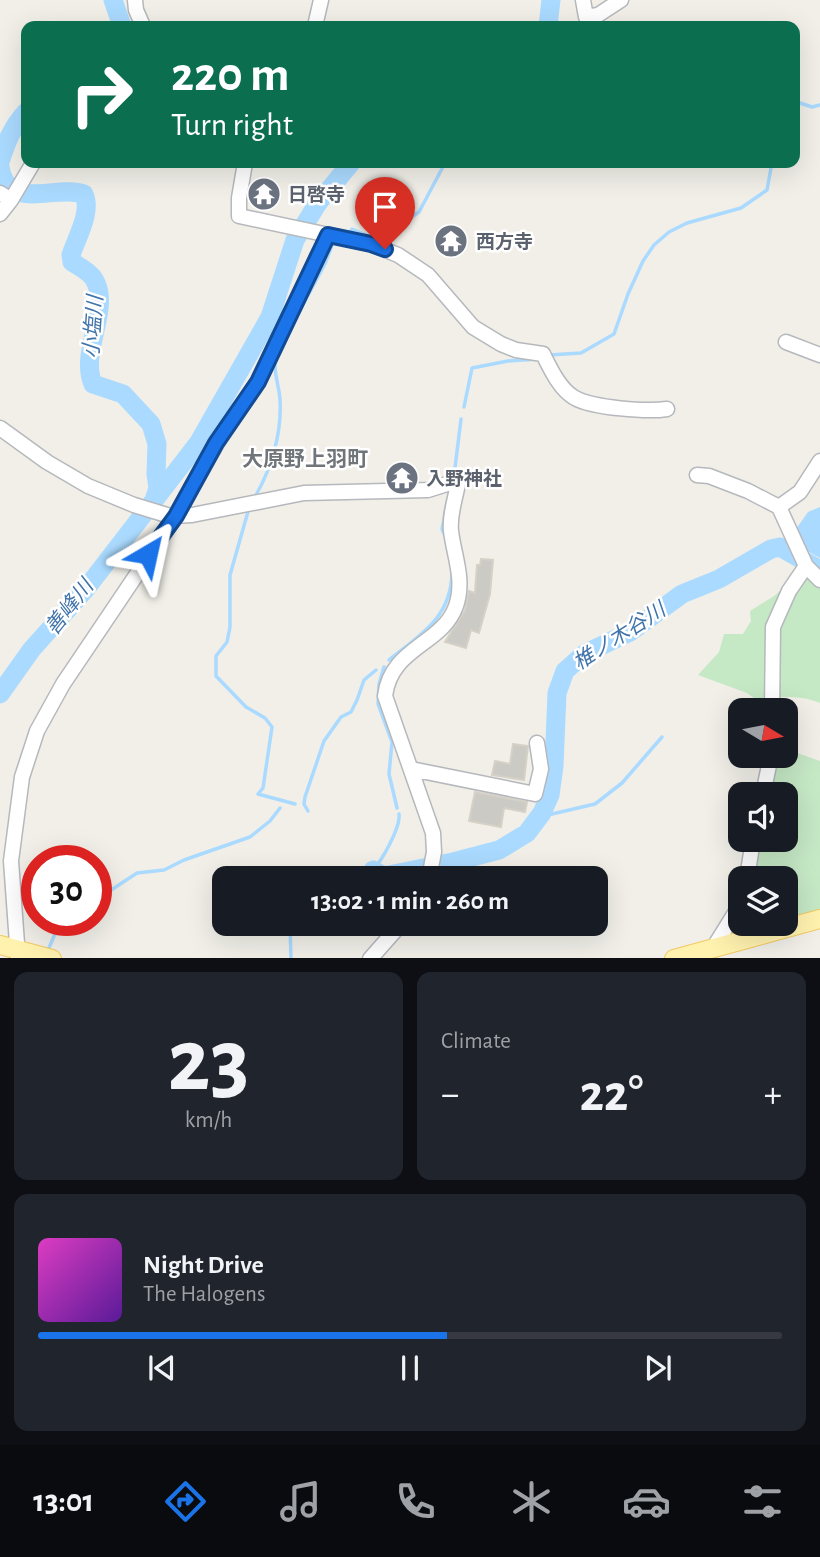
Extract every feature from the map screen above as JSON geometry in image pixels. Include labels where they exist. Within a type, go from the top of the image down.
[{"type":"main road","points":[[676,958],[820,919]]},
{"type":"main road","points":[[12,950],[52,958]]},
{"type":"street","points":[[135,0],[141,21]]},
{"type":"street","points":[[316,21],[321,0]]},
{"type":"street","points":[[583,0],[586,17],[598,15],[621,0]]},
{"type":"street","points":[[0,214],[29,168]]},
{"type":"street","points":[[244,168],[239,216],[371,244],[398,255],[428,275],[473,327],[501,344],[545,358],[563,386],[576,399],[650,412],[667,409]]},
{"type":"street","points":[[12,950],[11,861],[22,776],[37,731],[63,684],[173,516],[216,443],[258,382],[324,234]]},
{"type":"street","points":[[786,342],[820,355]]},
{"type":"street","points":[[0,428],[47,463],[88,486],[134,505],[173,516],[304,493],[428,490],[458,481],[451,516],[451,530],[459,566],[457,604],[449,620],[393,669],[385,696],[433,832],[431,866]]},
{"type":"street","points":[[779,508],[800,492],[820,461]]},
{"type":"street","points":[[697,475],[709,476],[748,491],[779,508],[804,561],[820,580]]},
{"type":"street","points":[[772,698],[773,627],[804,561]]},
{"type":"street","points":[[411,769],[535,794],[541,769],[537,743]]},
{"type":"street","points":[[717,947],[717,942],[728,924]]},
{"type":"street","points":[[370,958],[390,936]]},
{"type":"green space","points":[[804,570],[820,586],[820,703],[790,697],[754,698],[698,675],[719,652],[724,634],[743,634],[751,621],[750,611],[774,596]]},
{"type":"green space","points":[[798,753],[820,761],[820,919],[798,923],[798,866],[753,866],[756,852],[798,852],[798,782],[771,782],[775,768],[798,768]]},
{"type":"water","points":[[820,507],[820,558],[807,551],[796,529],[808,512]]},
{"type":"building","points":[[481,559],[493,560],[490,594],[479,633],[471,630],[466,648],[445,642],[465,610],[469,591],[475,593],[477,565],[480,565]]},
{"type":"building","points":[[513,744],[528,746],[524,780],[492,775],[495,761],[510,764]]},
{"type":"building","points":[[475,792],[527,802],[525,812],[504,808],[501,827],[469,821]]},
{"type":"waterway","name":"小塩川","points":[[113,0],[120,21]]},
{"type":"waterway","name":"善峰川","points":[[549,21],[551,0]]},
{"type":"waterway","points":[[800,103],[812,107],[820,105]]},
{"type":"waterway","name":"小塩川","points":[[0,162],[10,135],[21,118]]},
{"type":"waterway","name":"小塩川","points":[[0,167],[4,181],[12,189],[22,193],[84,194],[85,216],[71,255],[72,262],[92,276],[99,291],[98,317],[90,358],[93,384],[123,394],[151,424],[157,444],[158,488],[155,497]]},
{"type":"waterway","name":"善峰川","points":[[0,694],[32,649],[85,590],[199,442],[270,317],[295,240],[318,203],[347,168]]},
{"type":"waterway","points":[[347,233],[352,229],[378,240],[419,212],[442,168]]},
{"type":"waterway","points":[[549,355],[581,353],[614,334],[628,294],[643,261],[654,245],[669,232],[687,223],[741,208],[767,190],[771,168]]},
{"type":"waterway","points":[[300,310],[325,264],[334,240]]},
{"type":"waterway","points":[[464,407],[472,368],[508,361],[539,359]]},
{"type":"waterway","points":[[256,495],[267,473],[278,436],[280,399],[275,361]]},
{"type":"waterway","points":[[454,476],[461,419]]},
{"type":"waterway","points":[[249,508],[230,575],[230,627],[227,642],[216,656],[216,676],[246,707],[265,718],[272,727],[263,788],[258,794],[295,804]]},
{"type":"waterway","points":[[445,515],[442,529],[446,538]]},
{"type":"waterway","name":"椎ノ木谷川","points":[[433,866],[499,850],[527,833],[542,813],[550,795],[554,766],[557,693],[565,671],[584,654],[630,632],[682,594],[719,579],[771,549],[780,547],[820,570]]},
{"type":"waterway","points":[[389,660],[440,614],[450,589],[452,573]]},
{"type":"waterway","points":[[384,667],[379,684],[378,704],[392,742],[389,774],[397,808]]},
{"type":"waterway","points":[[308,811],[304,804],[305,797],[324,741],[341,717],[351,712],[364,680],[376,670]]},
{"type":"waterway","points":[[539,817],[595,804],[622,783],[662,737]]},
{"type":"waterway","points":[[112,889],[137,873],[164,870],[184,860],[250,837],[270,821],[280,808]]},
{"type":"waterway","points":[[376,866],[394,835],[399,814]]},
{"type":"waterway","points":[[48,950],[54,936]]},
{"type":"waterway","points":[[290,936],[291,958]]},
{"type":"place","name":"日啓寺","points":[[264,194]]},
{"type":"place","name":"西方寺","points":[[451,241]]},
{"type":"place","name":"入野神社","points":[[402,478]]},
{"type":"district","name":"大原野上羽町","points":[[305,459]]},
{"type":"route","points":[[148,554],[176,516],[216,443],[258,382],[328,235],[385,249]]}]
